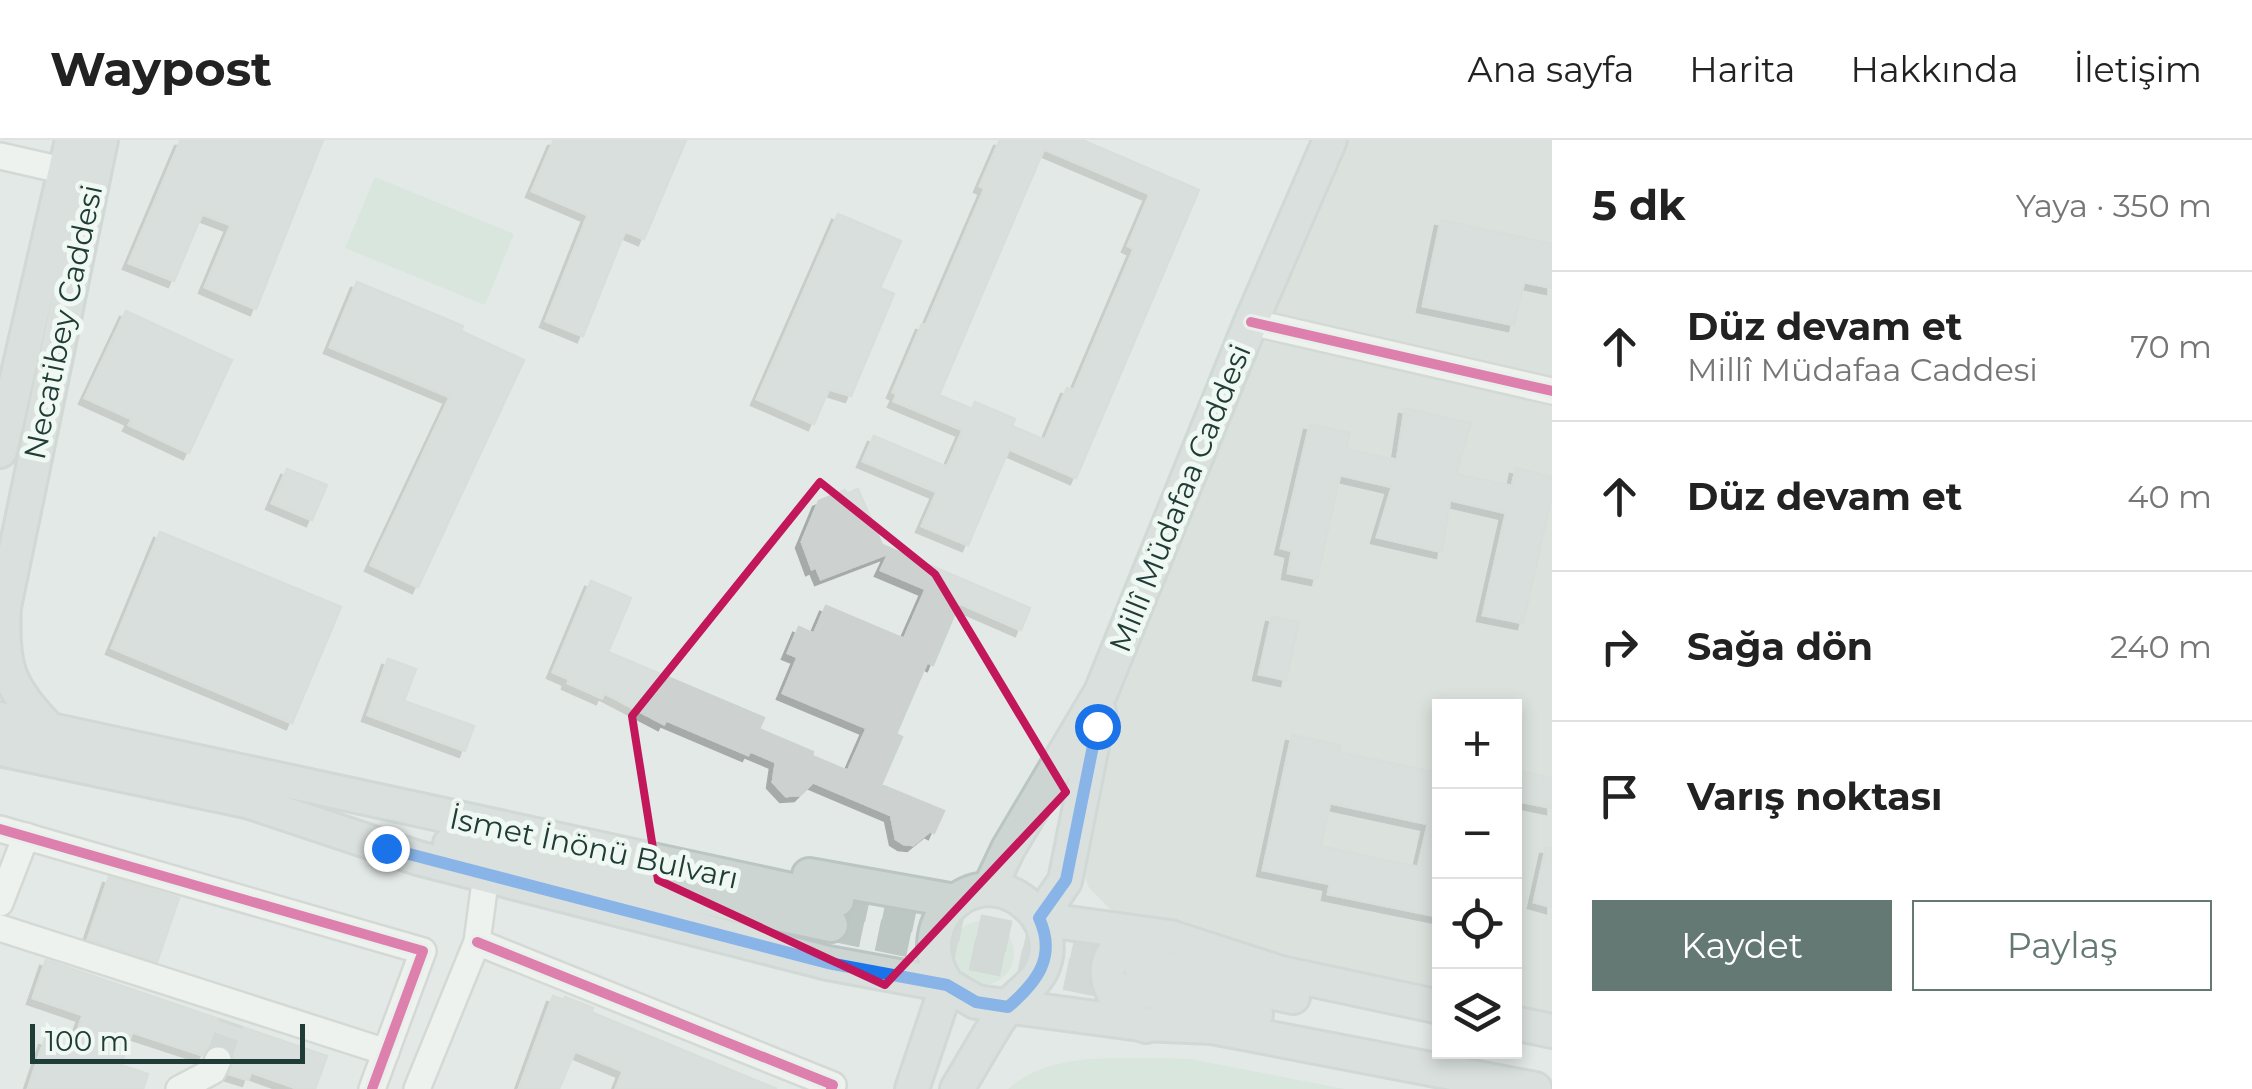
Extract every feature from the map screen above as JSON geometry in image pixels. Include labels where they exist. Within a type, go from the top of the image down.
[{"type":"main road","name":"Necatibey Caddesi","points":[[0,451],[77,163],[101,140]]},
{"type":"main road","name":"Millî Müdafaa Caddesi","points":[[989,889],[1102,692],[1318,150]]},
{"type":"main road","name":"Necatibey Caddesi","points":[[48,728],[21,701],[2,644],[4,607],[77,163]]},
{"type":"main road","name":"Millî Müdafaa Caddesi","points":[[1039,918],[1066,880],[1102,692]]},
{"type":"main road","name":"İsmet İnönü Bulvarı","points":[[0,720],[48,728],[251,788]]},
{"type":"main road","name":"İsmet İnönü Bulvarı","points":[[0,750],[251,788],[834,912]]},
{"type":"main road","points":[[251,788],[420,790],[840,882],[955,901]]},
{"type":"main road","points":[[251,788],[418,858],[828,963],[947,985],[976,1002],[1141,1024],[1212,1028],[1534,1089]]},
{"type":"main road","points":[[947,985],[937,971],[932,944],[942,914],[971,892],[989,889],[1024,900],[1039,918],[1047,949],[1044,965],[1036,980],[1008,1007],[956,1089]]},
{"type":"main road","points":[[1039,918],[1170,937],[1281,973],[1432,1004]]},
{"type":"main road","points":[[1170,937],[1136,938],[1126,943],[1110,962],[1108,975],[1113,996],[1141,1024],[1194,1042],[1419,1089]]},
{"type":"main road","points":[[1432,1027],[1136,976],[1432,1049]]},
{"type":"main road","points":[[912,1089],[947,985]]},
{"type":"main road","points":[[1522,1025],[1552,1031]]},
{"type":"main road","points":[[1522,1045],[1552,1051]]},
{"type":"main road","points":[[1471,1059],[1552,1079]]},
{"type":"street","points":[[0,156],[77,163]]},
{"type":"street","points":[[1251,322],[1552,391]]},
{"type":"street","points":[[0,829],[423,952],[372,1089]]},
{"type":"street","points":[[0,904],[26,836]]},
{"type":"street","points":[[417,1089],[477,942],[486,875]]},
{"type":"street","points":[[0,928],[234,1013],[386,1052]]},
{"type":"street","points":[[477,942],[832,1085],[831,1089]]},
{"type":"street","points":[[179,1089],[213,1071],[218,1060]]},
{"type":"highlighted area","points":[[820,482],[935,574],[1066,792],[885,985],[658,880],[632,716]]},
{"type":"shaded area","points":[[1330,140],[1552,140],[1552,1014],[1522,1007],[1522,699],[1432,699],[1432,987],[1227,943],[1130,929],[1089,888],[1082,868],[1097,725]]},
{"type":"green space","points":[[375,177],[514,234],[485,305],[345,248]]},
{"type":"green space","points":[[982,921],[1005,930],[1014,953],[1005,976],[982,985],[959,976],[950,953],[959,930]]},
{"type":"green space","points":[[1190,1059],[1345,1089],[1008,1089],[1025,1077],[1061,1063]]},
{"type":"building","points":[[181,140],[323,140],[256,309],[205,287],[231,225],[202,214],[174,281],[129,263]]},
{"type":"building","points":[[554,140],[686,140],[644,239],[625,231],[583,336],[546,321],[588,215],[532,191]]},
{"type":"building","points":[[1000,140],[1082,140],[1199,190],[1076,478],[1009,449],[968,545],[922,526],[937,492],[863,461],[874,436],[947,467],[963,430],[894,401],[897,394],[893,392],[985,188],[980,186]],"holes":[[[1044,149],[1150,194],[1128,246],[1134,249],[1074,390],[1067,388],[1045,440],[1012,426],[1015,419],[975,402],[972,409],[939,395]]]},
{"type":"building","points":[[838,214],[901,241],[880,288],[894,294],[851,396],[829,389],[814,424],[757,399]]},
{"type":"building","points":[[1441,220],[1552,244],[1552,288],[1524,282],[1514,325],[1423,306]]},
{"type":"building","points":[[357,282],[463,326],[461,331],[524,360],[418,587],[371,565],[450,397],[330,347]]},
{"type":"building","points":[[126,311],[232,360],[189,453],[129,425],[132,419],[85,398]]},
{"type":"building","points":[[1405,408],[1471,423],[1456,474],[1512,486],[1516,468],[1552,477],[1552,496],[1523,623],[1483,615],[1506,513],[1450,500],[1442,552],[1377,537],[1392,487],[1340,475],[1317,579],[1288,573],[1292,551],[1281,548],[1310,424],[1350,433],[1346,449],[1397,460]]},
{"type":"building","points":[[287,469],[327,485],[312,520],[272,503]]},
{"type":"building","points":[[858,489],[882,545],[1030,608],[1021,630],[959,603],[933,665],[927,662],[896,734],[902,737],[881,785],[944,811],[934,833],[930,831],[913,845],[896,839],[891,815],[813,782],[800,795],[786,796],[773,782],[776,762],[750,751],[748,755],[666,720],[664,724],[604,693],[602,698],[568,683],[569,679],[553,672],[591,581],[631,598],[608,652],[764,718],[759,729],[848,771],[867,728],[783,693],[798,657],[788,653],[799,627],[814,634],[826,606],[904,639],[926,589],[881,570],[889,553],[821,579],[816,567],[812,569],[802,542],[819,501]]},
{"type":"building","points":[[160,532],[341,607],[292,723],[112,648]]},
{"type":"building","points":[[1272,616],[1299,622],[1286,680],[1259,674]]},
{"type":"building","points":[[388,659],[416,669],[404,701],[474,726],[465,751],[368,715]]},
{"type":"building","points":[[1292,735],[1340,745],[1339,752],[1432,771],[1432,915],[1328,894],[1330,884],[1263,870]],"holes":[[[1330,803],[1428,824],[1418,867],[1321,846]]]},
{"type":"building","points":[[1522,772],[1552,778],[1552,808],[1522,802]]},
{"type":"building","points":[[1546,848],[1552,848],[1552,907],[1534,902]]},
{"type":"building","points":[[109,877],[179,898],[157,962],[88,939]]},
{"type":"building","points":[[46,960],[327,1056],[315,1089],[299,1089],[251,1072],[248,1080],[229,1074],[234,1057],[224,1045],[209,1046],[202,1055],[132,1032],[121,1065],[148,1074],[143,1089],[28,1089],[45,1039],[72,1048],[83,1015],[33,998]]},
{"type":"building","points":[[553,996],[593,1008],[591,1012],[777,1089],[616,1089],[623,1071],[575,1051],[559,1089],[519,1089]]},
{"type":"tunnel","points":[[837,900],[1135,963]]},
{"type":"tunnel","points":[[831,925],[1133,988]]},
{"type":"tunnel","points":[[218,1060],[231,1022]]},
{"type":"cycle path","points":[[1251,322],[1552,391]]},
{"type":"cycle path","points":[[0,829],[423,951],[372,1089]]},
{"type":"cycle path","points":[[477,942],[833,1085],[831,1089]]},
{"type":"route","points":[[386,848],[828,963],[947,985],[976,1002],[1008,1007],[1036,980],[1044,965],[1047,949],[1039,918],[1066,880],[1097,726]]}]
